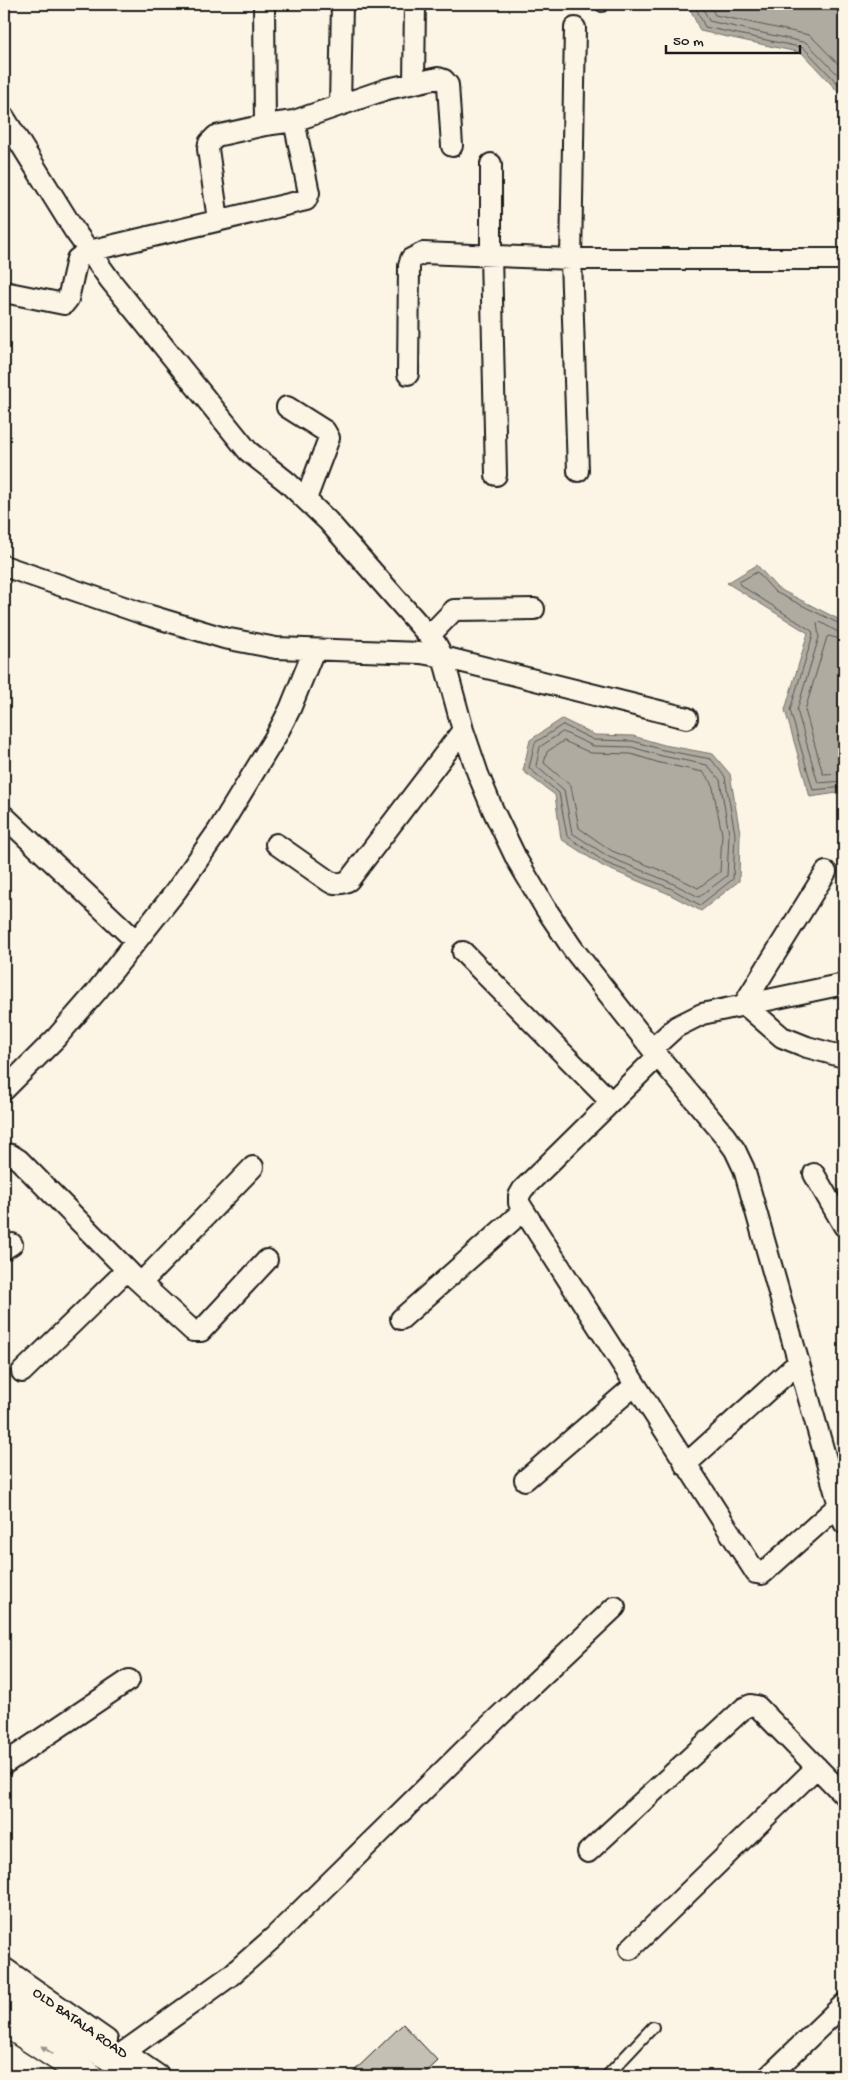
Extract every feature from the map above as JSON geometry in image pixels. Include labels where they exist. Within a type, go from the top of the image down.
[{"type":"main road","points":[[4,1990],[141,2076]]},
{"type":"main road","points":[[4,2021],[88,2076]]},
{"type":"street","points":[[264,4],[265,125]]},
{"type":"street","points":[[340,105],[342,4]]},
{"type":"street","points":[[414,82],[415,4]]},
{"type":"street","points":[[574,28],[571,258],[578,471]]},
{"type":"street","points":[[218,220],[208,150],[209,143],[216,136],[265,125],[294,122],[340,105],[414,82],[438,78],[444,80],[448,85],[452,146]]},
{"type":"street","points":[[4,117],[74,230],[110,280],[248,451],[306,499],[328,521],[430,636],[444,657],[463,730],[493,810],[510,846],[532,884],[573,949],[655,1052],[725,1136],[738,1156],[751,1190],[842,1514],[762,1574],[756,1573],[634,1386],[523,1211],[519,1203],[519,1196],[523,1189],[610,1102],[655,1052],[676,1027],[715,1010],[844,984]]},
{"type":"street","points":[[4,292],[64,304],[67,302],[77,258],[89,251],[306,200],[308,197],[294,122]]},
{"type":"street","points":[[491,164],[496,475]]},
{"type":"street","points":[[408,374],[409,266],[411,259],[423,253],[571,258],[844,259]]},
{"type":"street","points":[[287,407],[325,431],[329,438],[306,499]]},
{"type":"street","points":[[4,566],[141,613],[224,638],[276,648],[421,653],[444,657],[687,718]]},
{"type":"street","points":[[430,636],[450,613],[459,609],[534,609]]},
{"type":"street","points":[[4,1090],[56,1038],[96,992],[176,891],[218,831],[276,736],[290,709],[314,650]]},
{"type":"street","points":[[276,844],[330,882],[336,884],[349,880],[463,730]]},
{"type":"street","points":[[4,816],[136,941]]},
{"type":"street","points":[[744,1004],[826,872]]},
{"type":"street","points":[[463,952],[610,1102]]},
{"type":"street","points":[[744,1004],[782,1037],[806,1047],[844,1057]]},
{"type":"street","points":[[4,1154],[11,1155],[19,1160],[134,1276],[193,1330],[201,1330],[267,1260]]},
{"type":"street","points":[[22,1372],[134,1276],[253,1167]]},
{"type":"street","points":[[814,1174],[844,1226]]},
{"type":"street","points":[[401,1319],[523,1211]]},
{"type":"street","points":[[685,1465],[799,1362]]},
{"type":"street","points":[[525,1480],[634,1386]]},
{"type":"street","points":[[124,2052],[230,1976],[281,1930],[492,1723],[615,1607]]},
{"type":"street","points":[[4,1764],[129,1680]]},
{"type":"street","points":[[588,1852],[744,1708],[751,1705],[757,1706],[844,1795]]},
{"type":"street","points":[[630,1949],[817,1767]]},
{"type":"street","name":"OLD BATALA ROAD","points":[[4,1968],[159,2076]]},
{"type":"street","points":[[769,2076],[844,2004]]},
{"type":"lane","points":[[607,2076],[653,2027]]},
{"type":"water","points":[[688,4],[844,4],[844,98],[802,53],[700,31]]},
{"type":"water","points":[[757,565],[777,588],[844,622],[844,792],[810,797],[785,710],[808,633],[727,583]]},
{"type":"water","points":[[562,719],[595,735],[633,736],[664,745],[713,754],[730,774],[740,833],[739,881],[701,911],[667,893],[604,867],[561,839],[555,795],[523,771],[530,740]]},
{"type":"building","points":[[403,2024],[438,2061],[422,2076],[349,2076]]}]
